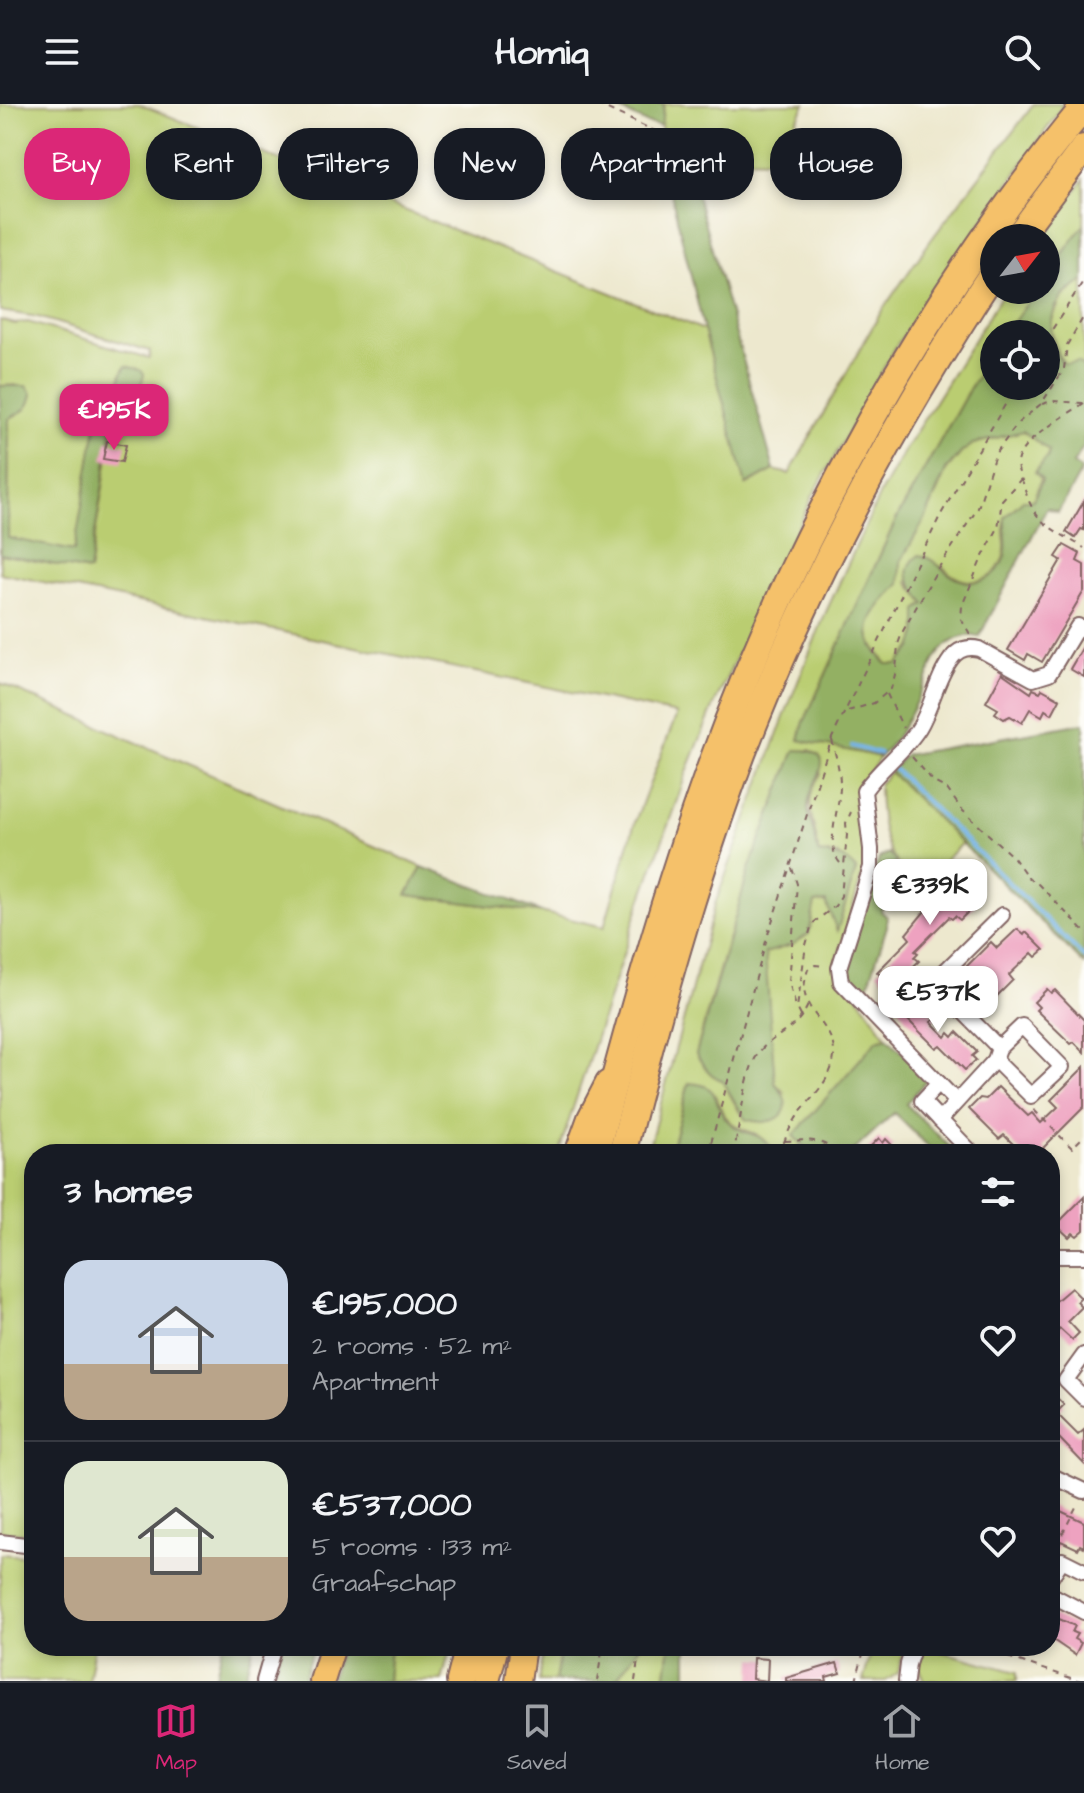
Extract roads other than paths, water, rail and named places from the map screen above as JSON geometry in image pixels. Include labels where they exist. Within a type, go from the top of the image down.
[{"type":"highway","points":[[598,1144],[668,893],[711,765],[802,554],[872,420],[923,334],[1028,180],[1084,107]]},
{"type":"highway","points":[[1027,224],[1084,148]]},
{"type":"highway","points":[[625,1144],[656,1022],[701,872],[742,756],[784,651],[846,520],[894,431],[980,293]]},
{"type":"highway","points":[[581,1144],[590,1118],[620,1061]]},
{"type":"highway","points":[[322,1681],[330,1656]]},
{"type":"highway","points":[[460,1681],[466,1656]]},
{"type":"highway","points":[[486,1681],[492,1656]]},
{"type":"highway","points":[[518,1681],[522,1656]]},
{"type":"street","points":[[956,1101],[841,982],[839,968],[871,867],[864,791],[909,744],[921,725],[951,658],[958,651],[972,647],[1033,679],[1049,674],[1082,624]]},
{"type":"street","points":[[940,1120],[997,1054],[1022,1026],[1062,1067],[1031,1096],[997,1054],[934,982],[1002,915]]},
{"type":"street","points":[[939,1083],[922,1101],[963,1144]]},
{"type":"street","points":[[1060,1256],[1084,1256]]},
{"type":"street","points":[[1084,1355],[1066,1380],[1084,1398]]},
{"type":"street","points":[[1060,1480],[1084,1491]]},
{"type":"street","points":[[0,1542],[24,1545]]},
{"type":"street","points":[[1060,1563],[1062,1560],[1084,1571]]},
{"type":"street","points":[[1060,1599],[1084,1612]]},
{"type":"street","points":[[264,1681],[271,1656]]},
{"type":"street","points":[[906,1681],[911,1656]]},
{"type":"waterway","points":[[852,746],[880,754]]},
{"type":"waterway","points":[[894,769],[1084,957]]}]
